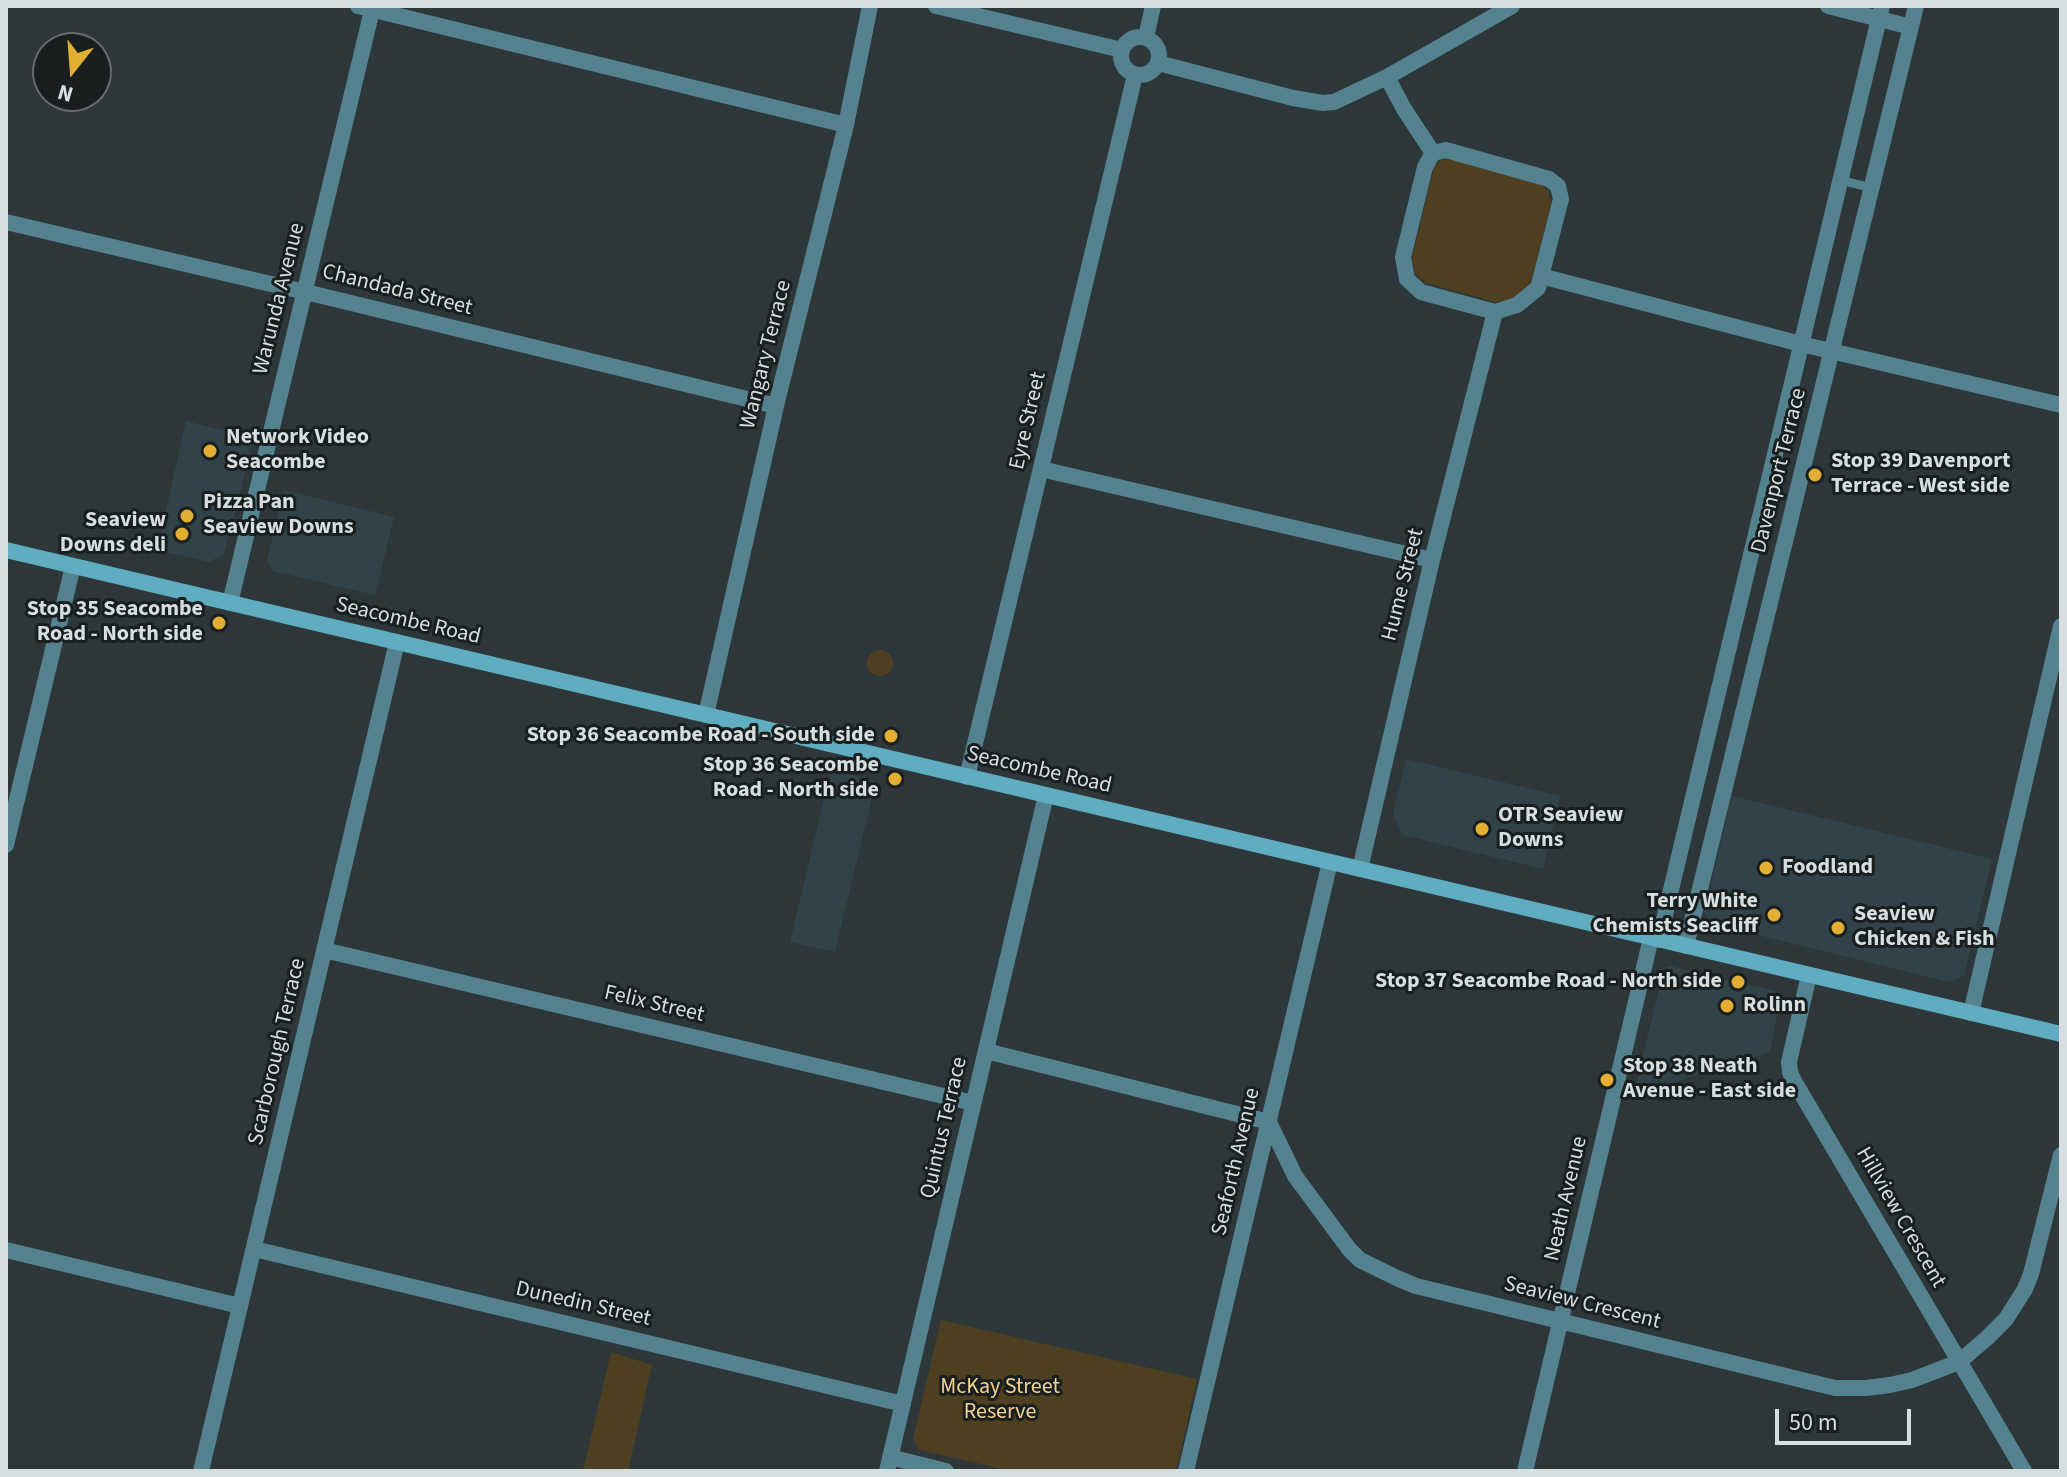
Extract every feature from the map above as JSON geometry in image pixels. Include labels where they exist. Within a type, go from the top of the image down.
[{"type":"main road","name":"Seacombe Road","points":[[6,550],[2061,1034]]},
{"type":"street","name":"Wangary Terrace","points":[[706,715],[776,406],[846,125],[870,6]]},
{"type":"street","points":[[936,6],[1122,50]]},
{"type":"street","points":[[1146,37],[1153,6]]},
{"type":"street","points":[[1158,63],[1253,89],[1323,103],[1344,99],[1387,77],[1512,6]]},
{"type":"street","points":[[1828,6],[1880,12],[1911,27]]},
{"type":"street","name":"Davenport Terrace","points":[[1686,946],[1916,6]]},
{"type":"street","points":[[368,7],[846,125]]},
{"type":"street","name":"Warunda Avenue","points":[[230,603],[368,7]]},
{"type":"street","name":"Davenport Terrace","points":[[1655,939],[1880,12]]},
{"type":"street","points":[[1146,37],[1159,51],[1158,63],[1149,73],[1135,75],[1123,65],[1122,50],[1131,39],[1146,37]]},
{"type":"street","name":"Eyre Street","points":[[967,777],[1135,75]]},
{"type":"street","points":[[1387,77],[1433,153]]},
{"type":"street","points":[[1446,150],[1549,179],[1558,186],[1561,199],[1541,276],[1538,288],[1529,297],[1517,305],[1495,312],[1421,292],[1407,279],[1403,257],[1425,167],[1433,153],[1446,150]]},
{"type":"street","name":"Chandada Street","points":[[6,222],[776,406]]},
{"type":"street","points":[[1541,276],[1833,352],[2061,405]]},
{"type":"street","name":"Hume Street","points":[[1360,869],[1432,560],[1495,312]]},
{"type":"street","points":[[1041,469],[1432,560]]},
{"type":"street","points":[[6,845],[73,566]]},
{"type":"street","points":[[1971,1013],[2061,626]]},
{"type":"street","name":"Scarborough Terrace","points":[[201,1471],[397,642]]},
{"type":"street","points":[[2043,705],[2061,709]]},
{"type":"street","name":"Quintus Terrace","points":[[889,1464],[1046,795]]},
{"type":"street","name":"Seaforth Avenue","points":[[1186,1471],[1330,862]]},
{"type":"street","name":"Neath Avenue","points":[[1525,1471],[1655,939]]},
{"type":"street","name":"Felix Street","points":[[324,950],[973,1103]]},
{"type":"street","name":"Hillview Crescent","points":[[1809,975],[1790,1072],[2024,1471]]},
{"type":"street","points":[[986,1051],[1269,1122]]},
{"type":"street","name":"Seaview Crescent","points":[[1269,1122],[1295,1176],[1360,1260],[1416,1286],[1835,1388],[1890,1385],[1959,1362],[2006,1319],[2031,1274],[2061,1155]]},
{"type":"street","name":"Dunedin Street","points":[[254,1249],[903,1404]]},
{"type":"street","points":[[6,1250],[240,1306]]},
{"type":"street","points":[[889,1464],[946,1471]]},
{"type":"lane","points":[[1840,180],[1872,188]]},
{"type":"shaded area","points":[[186,421],[254,438],[224,554],[209,562],[157,550]]},
{"type":"shaded area","points":[[284,490],[394,517],[375,595],[273,571],[267,561]]},
{"type":"shaded area","points":[[1406,759],[1560,796],[1543,869],[1403,835],[1393,814]]},
{"type":"shaded area","points":[[831,770],[876,781],[835,952],[790,942]]},
{"type":"shaded area","points":[[1732,796],[1992,859],[1964,976],[1949,982],[1713,924],[1704,912]]},
{"type":"shaded area","points":[[1670,966],[1775,991],[1780,1001],[1770,1052],[1643,1092],[1635,1089],[1664,968]]},
{"type":"green space","points":[[1448,159],[1540,183],[1549,192],[1551,204],[1530,285],[1511,300],[1495,302],[1426,283],[1415,273],[1412,258],[1434,167],[1441,160]]},
{"type":"green space","points":[[880,650],[889,654],[893,663],[889,672],[880,676],[871,672],[867,663],[871,654]]},
{"type":"green space","name":"McKay Street Reserve","points":[[941,1320],[1197,1379],[1176,1471],[1012,1471],[919,1450],[913,1439]]},
{"type":"green space","points":[[611,1352],[652,1365],[628,1471],[583,1471]]},
{"type":"place","name":"Network Video Seacombe","points":[[210,451]]},
{"type":"place","name":"Stop 39 Davenport Terrace - West side","points":[[1815,475]]},
{"type":"place","name":"Pizza Pan Seaview Downs","points":[[187,516]]},
{"type":"place","name":"Seaview Downs deli","points":[[182,534]]},
{"type":"place","name":"Stop 35 Seacombe Road - North side","points":[[219,623]]},
{"type":"place","name":"Stop 36 Seacombe Road - South side","points":[[891,736]]},
{"type":"place","name":"Stop 36 Seacombe Road - North side","points":[[895,779]]},
{"type":"place","name":"OTR Seaview Downs","points":[[1482,829]]},
{"type":"place","name":"Foodland","points":[[1766,868]]},
{"type":"place","name":"Terry White Chemists Seacliff","points":[[1774,915]]},
{"type":"place","name":"Seaview Chicken & Fish","points":[[1838,928]]},
{"type":"place","name":"Stop 37 Seacombe Road - North side","points":[[1738,982]]},
{"type":"place","name":"Rolinn","points":[[1727,1006]]},
{"type":"place","name":"Stop 38 Neath Avenue - East side","points":[[1607,1080]]}]
